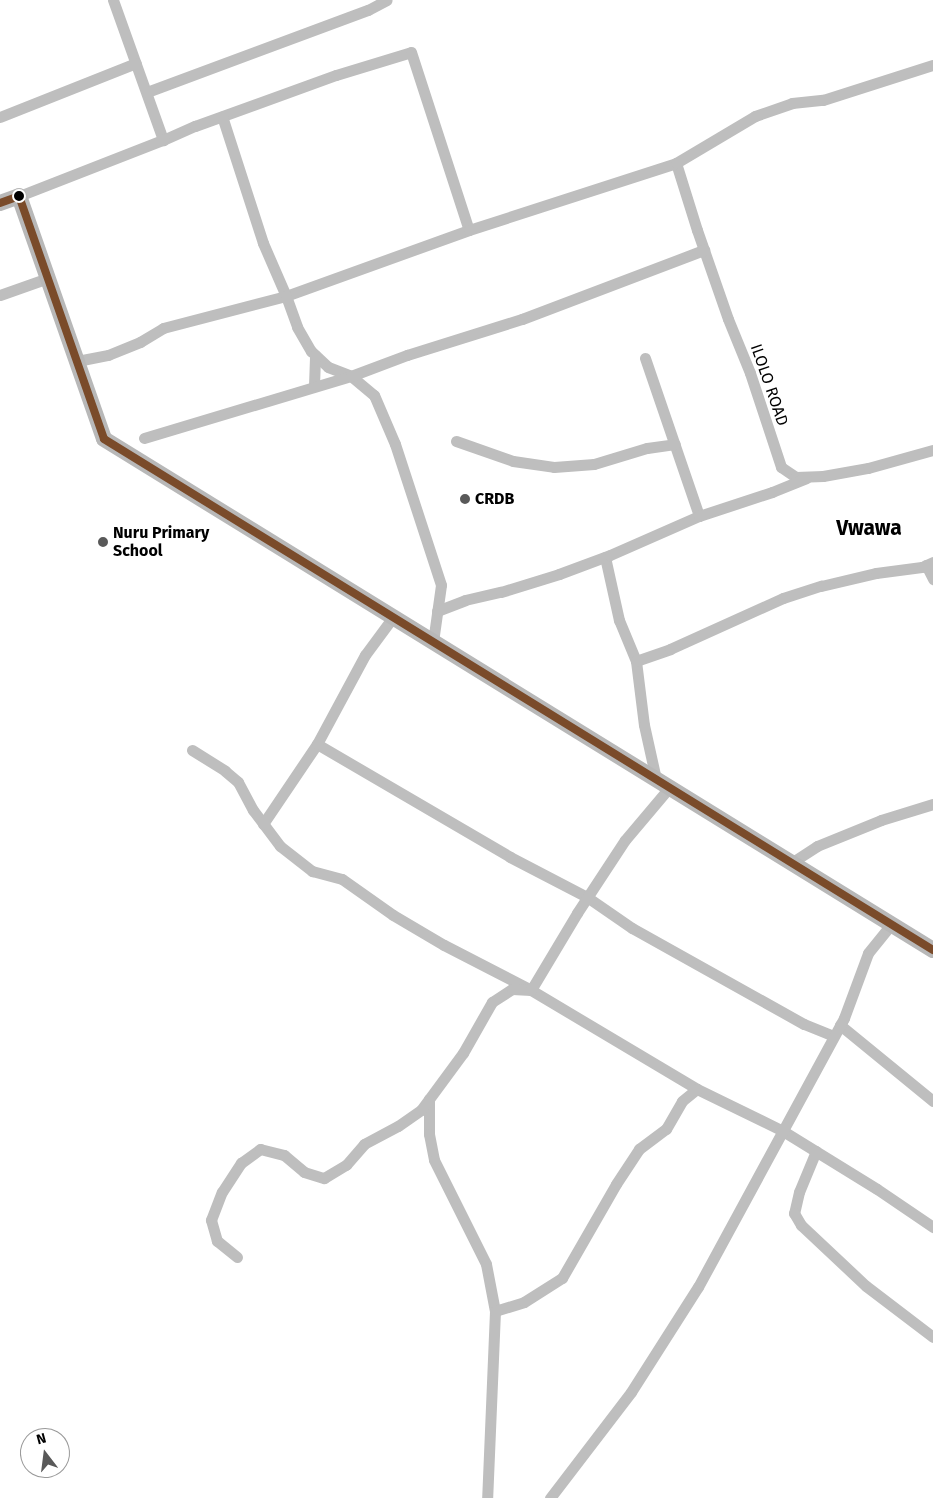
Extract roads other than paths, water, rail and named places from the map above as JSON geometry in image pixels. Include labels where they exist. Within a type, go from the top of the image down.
[{"type":"street","points":[[114,0],[148,92],[163,140]]},
{"type":"street","points":[[148,92],[368,10],[387,0]]},
{"type":"street","points":[[0,203],[222,116],[411,52],[469,230]]},
{"type":"street","points":[[0,117],[136,63]]},
{"type":"street","points":[[77,361],[108,355],[140,342],[163,328],[286,296],[469,230],[676,163],[755,116],[792,103],[823,100],[933,65]]},
{"type":"street","points":[[222,116],[263,243],[297,327],[316,355],[328,367],[351,376],[374,395],[395,444],[441,585],[433,642]]},
{"type":"street","name":"ILOLO ROAD","points":[[676,163],[704,250],[728,319],[750,373],[781,467],[796,477],[808,477],[868,468],[933,450]]},
{"type":"street","points":[[19,196],[104,440],[933,950]]},
{"type":"street","points":[[144,438],[351,376],[407,355],[522,319],[704,250]]},
{"type":"street","points":[[0,295],[48,278]]},
{"type":"street","points":[[314,386],[316,355]]},
{"type":"street","points":[[645,358],[699,516]]},
{"type":"street","points":[[456,441],[513,461],[554,467],[594,464],[647,448],[675,444]]},
{"type":"street","points":[[437,611],[465,600],[501,592],[558,574],[605,557],[699,516],[772,492],[808,477]]},
{"type":"street","points":[[605,557],[619,620],[636,661],[644,725],[662,783]]},
{"type":"street","points":[[636,661],[670,649],[783,598],[822,586],[930,563],[933,579]]},
{"type":"street","points":[[263,824],[317,744],[365,655],[393,618]]},
{"type":"street","points":[[317,744],[510,857],[587,897],[632,928],[804,1024],[834,1036]]},
{"type":"street","points":[[192,750],[225,771],[238,782],[263,824],[280,846],[312,870],[342,879],[393,915],[444,945],[532,990],[697,1090],[783,1131],[933,1227]]},
{"type":"street","points":[[532,990],[587,897],[662,783]]},
{"type":"street","points":[[792,863],[817,846],[881,820],[933,804]]},
{"type":"street","points":[[550,1498],[631,1392],[698,1288],[840,1025],[868,953],[891,925]]},
{"type":"street","points":[[237,1257],[217,1241],[211,1220],[222,1192],[241,1163],[260,1149],[284,1155],[304,1172],[324,1178],[346,1165],[364,1144],[398,1126],[420,1110],[463,1053],[492,1002],[512,989],[532,990]]},
{"type":"street","points":[[840,1025],[933,1101]]},
{"type":"street","points":[[495,1311],[524,1302],[562,1278],[616,1184],[639,1150],[666,1129],[682,1101],[697,1090]]},
{"type":"street","points":[[429,1099],[429,1134],[434,1160],[486,1264],[495,1311],[486,1498]]},
{"type":"street","points":[[816,1151],[799,1192],[794,1213],[800,1225],[866,1286],[933,1338]]},
{"type":"place","name":"CRDB","points":[[465,499]]},
{"type":"place","name":"Nuru Primary School","points":[[103,542]]},
{"type":"district","name":"Vwawa","points":[[869,528]]}]
